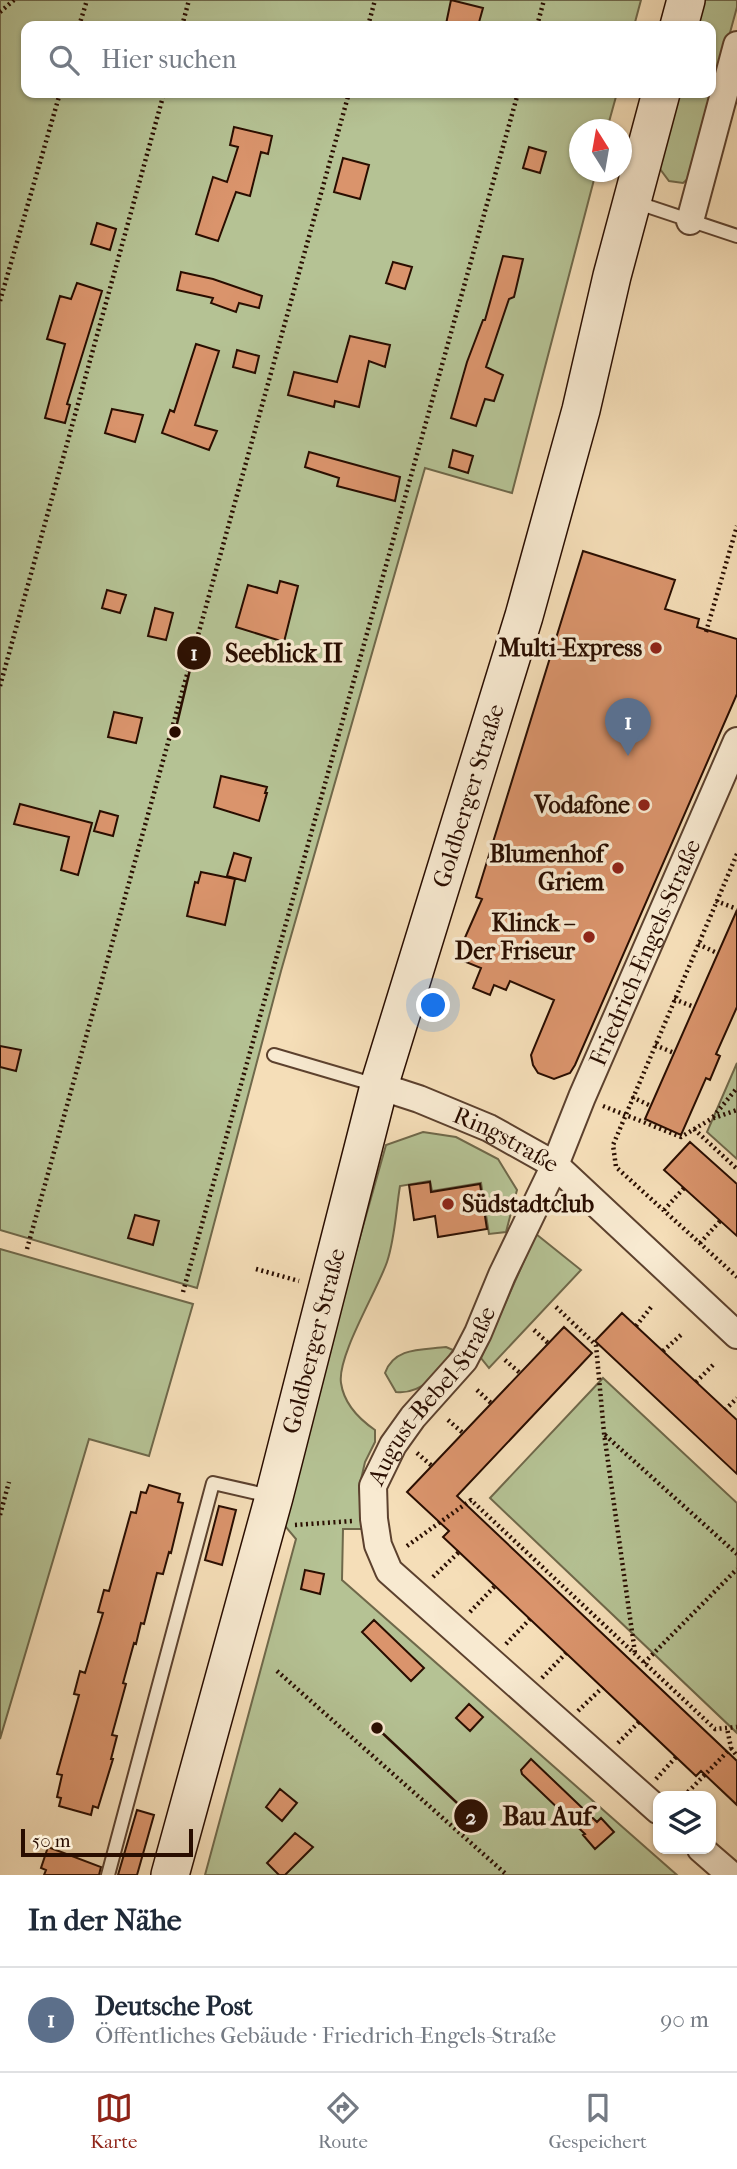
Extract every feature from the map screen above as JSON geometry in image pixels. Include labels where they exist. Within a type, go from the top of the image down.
[{"type":"main road","points":[[680,21],[686,0]]},
{"type":"main road","name":"Goldberger Straße","points":[[170,1875],[270,1512],[379,1086],[524,616],[660,98]]},
{"type":"street","points":[[690,220],[737,45]]},
{"type":"street","name":"Friedrich-Engels-Straße","points":[[555,1165],[737,741]]},
{"type":"street","name":"Ringstraße","points":[[379,1086],[419,1099],[489,1128],[555,1165],[737,1335]]},
{"type":"street","name":"August-Bebel-Straße","points":[[555,1165],[464,1360],[413,1417],[393,1445],[373,1486],[374,1519],[378,1545],[389,1571],[653,1806]]},
{"type":"street","points":[[707,1854],[731,1875]]},
{"type":"lane","points":[[632,201],[737,236]]},
{"type":"lane","points":[[274,1055],[379,1086]]},
{"type":"lane","points":[[108,1875],[212,1483],[270,1512]]},
{"type":"path","points":[[0,12],[14,0]]},
{"type":"path","points":[[81,21],[87,0]]},
{"type":"path","points":[[183,21],[189,0]]},
{"type":"path","points":[[369,21],[375,0]]},
{"type":"path","points":[[538,21],[544,0]]},
{"type":"path","points":[[0,301],[59,98]]},
{"type":"path","points":[[0,686],[163,98]]},
{"type":"path","points":[[27,1249],[348,98]]},
{"type":"path","points":[[183,1293],[517,98]]},
{"type":"path","points":[[706,632],[737,526]]},
{"type":"path","points":[[737,854],[613,1145],[616,1167],[737,1276]]},
{"type":"path","points":[[716,901],[737,909]]},
{"type":"path","points":[[698,944],[718,953]]},
{"type":"path","points":[[674,999],[694,1007]]},
{"type":"path","points":[[654,1045],[674,1053]]},
{"type":"path","points":[[711,1119],[737,1088]]},
{"type":"path","points":[[582,1097],[681,1137],[711,1119],[737,1110]]},
{"type":"path","points":[[632,1097],[651,1106]]},
{"type":"path","points":[[694,1129],[737,1169]]},
{"type":"path","points":[[663,1210],[684,1188]]},
{"type":"path","points":[[700,1243],[720,1222]]},
{"type":"path","points":[[256,1269],[299,1281]]},
{"type":"path","points":[[636,1326],[652,1306]]},
{"type":"path","points":[[556,1307],[596,1345],[604,1433],[635,1654]]},
{"type":"path","points":[[534,1330],[548,1343]]},
{"type":"path","points":[[663,1351],[682,1334]]},
{"type":"path","points":[[505,1360],[520,1373]]},
{"type":"path","points":[[696,1382],[714,1364]]},
{"type":"path","points":[[477,1390],[491,1403]]},
{"type":"path","points":[[726,1410],[737,1398]]},
{"type":"path","points":[[448,1420],[463,1433]]},
{"type":"path","points":[[604,1433],[737,1554]]},
{"type":"path","points":[[417,1453],[432,1466]]},
{"type":"path","points":[[0,1514],[9,1482]]},
{"type":"path","points":[[407,1546],[471,1500],[715,1730],[737,1727]]},
{"type":"path","points":[[270,1512],[374,1519]]},
{"type":"path","points":[[433,1577],[459,1552]]},
{"type":"path","points":[[644,1663],[737,1569]]},
{"type":"path","points":[[470,1612],[495,1586]]},
{"type":"path","points":[[505,1644],[530,1619]]},
{"type":"path","points":[[542,1679],[566,1653]]},
{"type":"path","points":[[277,1671],[507,1875]]},
{"type":"path","points":[[578,1712],[603,1688]]},
{"type":"path","points":[[615,1747],[639,1722]]},
{"type":"path","points":[[727,1728],[731,1748],[737,1756]]},
{"type":"path","points":[[689,1791],[731,1748]]},
{"type":"path","points":[[653,1782],[676,1757]]},
{"type":"green space","points":[[0,0],[641,0],[635,21],[21,21],[21,98],[616,98],[610,119],[569,119],[569,182],[593,182],[512,493],[425,468],[281,971],[197,1288],[0,1230]]},
{"type":"green space","points":[[702,0],[737,0],[716,84],[716,21],[696,21]]},
{"type":"green space","points":[[676,98],[712,98],[691,176],[683,183],[669,181],[660,169],[661,151]]},
{"type":"green space","points":[[737,1063],[737,1159],[707,1132]]},
{"type":"green space","points":[[423,1132],[456,1137],[498,1159],[517,1190],[506,1232],[489,1234],[481,1183],[432,1191],[430,1181],[400,1186],[390,1253],[351,1340],[341,1371],[341,1383],[349,1404],[358,1416],[375,1430],[375,1442],[365,1462],[359,1488],[364,1529],[343,1529],[342,1580],[677,1875],[205,1875],[296,1539],[280,1520],[386,1145]]},
{"type":"green space","points":[[536,1234],[581,1270],[489,1368],[481,1358]]},
{"type":"green space","points":[[0,1249],[193,1304],[149,1456],[89,1439],[0,1739]]},
{"type":"green space","points":[[446,1347],[453,1350],[430,1380],[414,1390],[396,1392],[385,1373],[395,1358],[410,1351]]},
{"type":"green space","points":[[603,1378],[737,1503],[737,1733],[490,1498]]},
{"type":"building","points":[[451,0],[483,8],[479,21],[447,21]]},
{"type":"building","points":[[234,127],[272,136],[268,154],[261,152],[250,196],[236,192],[218,241],[196,234],[213,177],[227,182],[238,147],[230,145]]},
{"type":"building","points":[[529,147],[546,152],[540,173],[523,168]]},
{"type":"building","points":[[343,158],[369,165],[360,199],[334,192]]},
{"type":"building","points":[[97,223],[116,229],[110,250],[91,244]]},
{"type":"building","points":[[503,256],[523,259],[514,297],[509,299],[486,367],[503,375],[494,401],[485,399],[476,426],[451,418],[467,362],[485,320]]},
{"type":"building","points":[[393,262],[412,267],[405,289],[386,283]]},
{"type":"building","points":[[181,272],[213,279],[262,296],[259,308],[239,303],[236,312],[211,303],[213,298],[177,290]]},
{"type":"building","points":[[77,283],[102,291],[67,404],[70,405],[65,423],[45,418],[65,344],[47,339],[60,296],[71,299]]},
{"type":"building","points":[[350,336],[390,345],[385,367],[369,361],[359,407],[335,401],[334,407],[288,395],[294,372],[337,382]]},
{"type":"building","points":[[196,344],[219,351],[195,425],[217,431],[209,450],[162,433],[170,410],[174,412]]},
{"type":"building","points":[[237,350],[259,356],[255,373],[233,367]]},
{"type":"building","points":[[112,409],[143,415],[135,442],[105,433]]},
{"type":"building","points":[[453,450],[473,456],[468,473],[449,467]]},
{"type":"building","points":[[309,452],[400,477],[395,501],[337,486],[339,478],[305,467]]},
{"type":"building","points":[[583,551],[675,580],[665,609],[699,619],[697,627],[737,639],[737,694],[575,1065],[570,1073],[554,1079],[538,1073],[531,1055],[554,1000],[510,981],[506,990],[494,985],[490,995],[473,988],[481,968],[456,958],[482,899],[476,897]]},
{"type":"building","points":[[280,581],[298,586],[284,642],[236,627],[248,585],[277,593]]},
{"type":"building","points":[[107,590],[126,595],[120,613],[102,608]]},
{"type":"building","points":[[155,608],[173,613],[166,640],[148,636]]},
{"type":"building","points":[[114,712],[142,718],[136,743],[108,737]]},
{"type":"building","points":[[221,776],[267,787],[259,821],[214,807]]},
{"type":"building","points":[[20,804],[92,823],[78,875],[61,870],[69,837],[14,824]]},
{"type":"building","points":[[100,811],[118,816],[113,836],[94,831]]},
{"type":"building","points":[[234,853],[251,858],[245,881],[227,876]]},
{"type":"building","points":[[201,872],[235,879],[225,925],[187,916],[195,882],[198,883]]},
{"type":"building","points":[[737,910],[737,1007],[716,1054],[720,1056],[710,1080],[706,1078],[681,1135],[645,1119]]},
{"type":"building","points":[[0,1046],[21,1050],[16,1071],[0,1067]]},
{"type":"building","points":[[690,1142],[737,1184],[737,1236],[664,1170]]},
{"type":"building","name":"Südstadtclub","points":[[430,1182],[431,1192],[480,1184],[487,1229],[438,1237],[435,1216],[414,1220],[409,1185]]},
{"type":"building","points":[[135,1215],[159,1221],[153,1245],[128,1238]]},
{"type":"building","points":[[622,1313],[737,1420],[737,1474],[595,1341]]},
{"type":"building","points":[[564,1327],[592,1353],[457,1496],[737,1761],[737,1805],[701,1771],[696,1776],[443,1537],[449,1531],[407,1492]]},
{"type":"building","points":[[149,1485],[180,1494],[178,1502],[183,1503],[171,1553],[169,1552],[163,1574],[157,1573],[144,1624],[141,1623],[136,1644],[134,1643],[112,1735],[117,1736],[113,1759],[98,1808],[93,1806],[91,1815],[59,1806],[61,1798],[57,1797],[62,1775],[57,1774],[79,1695],[74,1694],[80,1671],[85,1673],[103,1613],[98,1612],[104,1590],[109,1591],[131,1512],[136,1513],[141,1492],[146,1493]]},
{"type":"building","points":[[219,1506],[236,1510],[222,1565],[205,1560]]},
{"type":"building","points":[[305,1570],[324,1574],[320,1594],[301,1589]]},
{"type":"building","points":[[374,1620],[424,1668],[411,1681],[362,1632]]},
{"type":"building","points":[[469,1704],[483,1717],[470,1731],[456,1718]]},
{"type":"building","points":[[531,1759],[597,1822],[601,1818],[614,1832],[595,1849],[583,1835],[585,1834],[522,1774],[521,1770]]},
{"type":"building","points":[[280,1789],[297,1803],[282,1821],[266,1807]]},
{"type":"building","points":[[137,1810],[154,1815],[137,1875],[118,1875]]},
{"type":"building","points":[[295,1833],[313,1847],[285,1875],[279,1875],[267,1863]]},
{"type":"building","points":[[48,1847],[101,1867],[99,1875],[44,1875],[46,1870],[41,1868]]},
{"type":"place","name":"Multi-Express","points":[[656,648]]},
{"type":"place","name":"Seeblick II","points":[[175,732]]},
{"type":"place","name":"Deutsche Post","points":[[628,756]]},
{"type":"place","name":"Vodafone","points":[[644,805]]},
{"type":"place","name":"Blumenhof Griem","points":[[618,868]]},
{"type":"place","name":"Klinck – Der Friseur","points":[[589,937]]},
{"type":"place","name":"Südstadtclub","points":[[448,1204]]},
{"type":"place","name":"Bau Auf","points":[[377,1728]]}]
